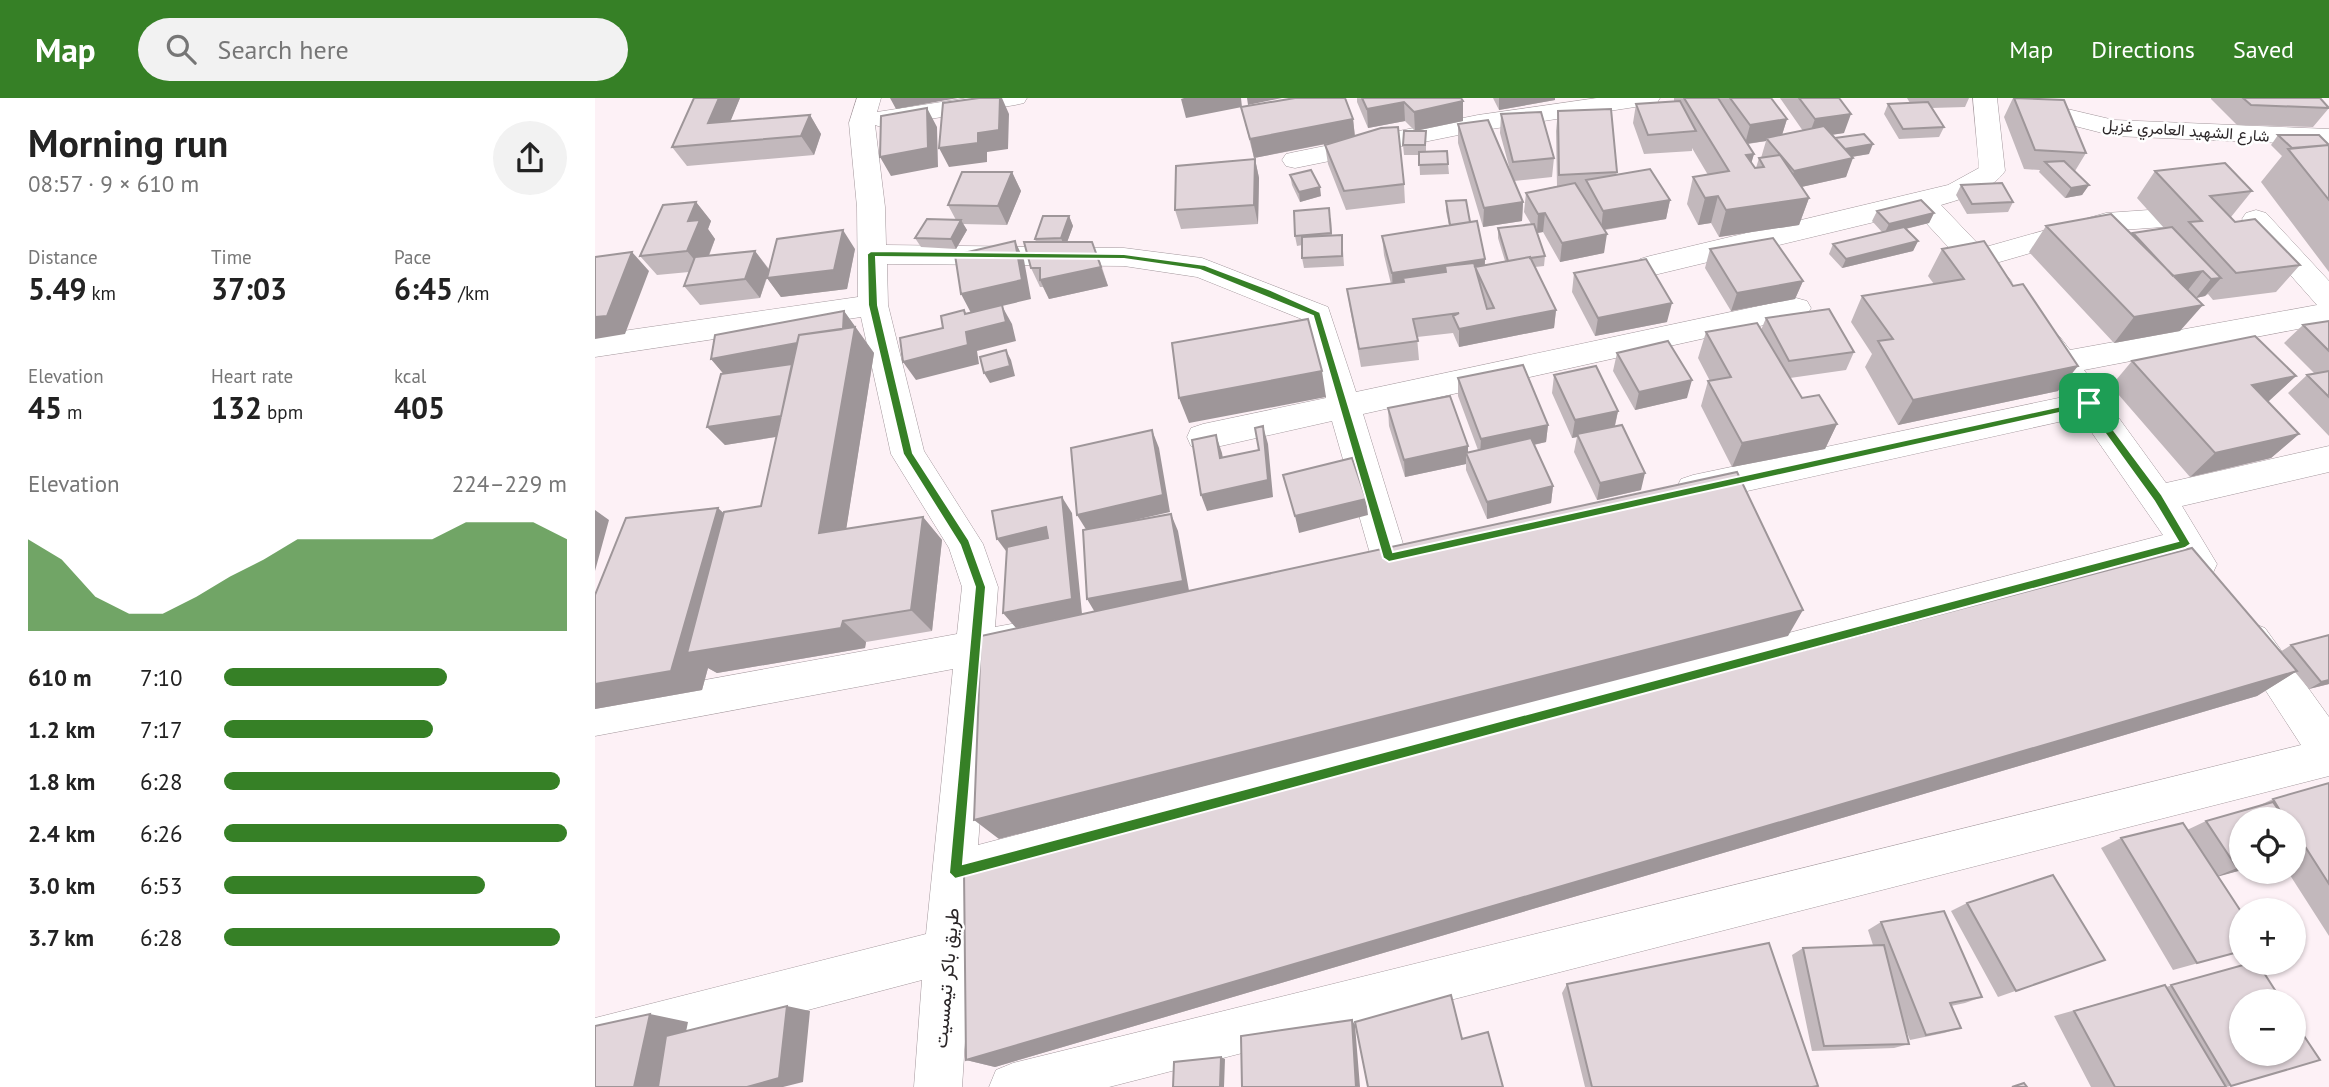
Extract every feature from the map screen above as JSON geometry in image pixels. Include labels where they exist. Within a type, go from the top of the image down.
[{"type":"street","points":[[865,110],[1015,98]]},
{"type":"street","points":[[1463,98],[1478,123]]},
{"type":"street","points":[[1294,160],[1478,123],[1648,98]]},
{"type":"street","points":[[1650,266],[1922,202],[1958,191],[1992,172],[1985,98]]},
{"type":"street","name":"شارع الشهيد العامري غزيل","points":[[2004,98],[2040,111],[2114,128],[2329,137]]},
{"type":"street","name":"طريق باكر تيمسيت","points":[[865,110],[873,305],[908,454],[965,544],[980,587],[947,951],[938,1087]]},
{"type":"street","points":[[1922,202],[1978,259],[2063,363],[2158,498],[2215,587]]},
{"type":"street","points":[[1978,259],[2106,222],[2209,215]]},
{"type":"street","points":[[2256,219],[2329,300]]},
{"type":"street","points":[[871,254],[1124,257],[1202,268],[1268,292],[1317,314],[1389,558]]},
{"type":"street","points":[[595,346],[873,305]]},
{"type":"street","points":[[1203,437],[1796,309]]},
{"type":"street","points":[[2063,363],[2329,313]]},
{"type":"street","points":[[1667,495],[1740,493],[2089,403]]},
{"type":"street","points":[[2158,498],[2329,459]]},
{"type":"street","points":[[955,873],[1810,629],[2185,544]]},
{"type":"street","points":[[2238,620],[2329,751]]},
{"type":"street","points":[[595,718],[976,650],[1056,632]]},
{"type":"street","points":[[1013,1087],[2329,757]]},
{"type":"street","points":[[595,1042],[947,951]]},
{"type":"building","points":[[694,98],[719,98],[708,123],[810,115],[801,136],[672,147]]},
{"type":"building","points":[[1000,98],[999,130],[978,133],[978,143],[939,148],[943,103]]},
{"type":"building","points":[[1295,98],[1345,98],[1353,119],[1250,139],[1241,107]]},
{"type":"building","points":[[1362,98],[1461,98],[1463,101],[1414,112],[1404,102],[1367,109]]},
{"type":"building","points":[[1684,98],[1718,98],[1754,154],[1746,155],[1755,168],[1764,167],[1759,158],[1780,155],[1809,198],[1726,210],[1718,196],[1705,198],[1693,177],[1729,171]]},
{"type":"building","points":[[1730,98],[1771,98],[1787,119],[1750,125]]},
{"type":"building","points":[[1799,98],[1839,98],[1851,114],[1815,119]]},
{"type":"building","points":[[2014,98],[2064,100],[2086,153],[2035,150]]},
{"type":"building","points":[[2243,98],[2320,98],[2329,108],[2251,105]]},
{"type":"building","points":[[1680,101],[1696,131],[1648,135],[1636,104]]},
{"type":"building","points":[[1928,102],[1944,127],[1903,129],[1888,104]]},
{"type":"building","points":[[927,108],[928,148],[880,157],[881,116]]},
{"type":"building","points":[[1611,109],[1617,172],[1559,175],[1558,111]]},
{"type":"building","points":[[1541,112],[1554,158],[1513,162],[1501,114]]},
{"type":"building","points":[[1488,120],[1523,202],[1484,208],[1458,124]]},
{"type":"building","points":[[1824,126],[1853,158],[1794,171],[1766,138]]},
{"type":"building","points":[[1398,127],[1404,184],[1344,191],[1325,145],[1381,128]]},
{"type":"building","points":[[1404,131],[1426,131],[1425,145],[1403,145]]},
{"type":"building","points":[[1864,134],[1873,144],[1845,149],[1835,138]]},
{"type":"building","points":[[2278,135],[2319,135],[2329,145],[2292,148]]},
{"type":"building","points":[[2329,145],[2329,200],[2288,149]]},
{"type":"building","points":[[1447,151],[1448,164],[1419,165],[1419,152]]},
{"type":"building","points":[[1255,159],[1254,205],[1175,210],[1176,166]]},
{"type":"building","points":[[2064,161],[2089,185],[2071,188],[2045,162]]},
{"type":"building","points":[[2225,163],[2252,191],[2210,196],[2235,222],[2255,219],[2300,265],[2236,273],[2189,222],[2202,221],[2155,171]]},
{"type":"building","points":[[1650,169],[1670,200],[1603,211],[1586,180]]},
{"type":"building","points":[[1311,170],[1320,187],[1299,192],[1290,175]]},
{"type":"building","points":[[962,172],[1012,172],[998,206],[948,205]]},
{"type":"building","points":[[1575,183],[1607,234],[1562,243],[1545,213],[1538,214],[1526,193]]},
{"type":"building","points":[[2002,183],[2013,202],[1972,204],[1961,185]]},
{"type":"building","points":[[1466,200],[1470,222],[1450,225],[1446,201]]},
{"type":"building","points":[[1921,200],[1934,213],[1889,224],[1877,211]]},
{"type":"building","points":[[696,202],[688,221],[700,220],[687,251],[640,256],[663,205]]},
{"type":"building","points":[[1329,208],[1331,233],[1295,236],[1294,211]]},
{"type":"building","points":[[2111,214],[2203,305],[2134,317],[2046,226]]},
{"type":"building","points":[[1043,216],[1069,216],[1061,238],[1035,239]]},
{"type":"building","points":[[927,219],[961,220],[951,239],[915,238]]},
{"type":"building","points":[[1477,221],[1485,259],[1392,273],[1382,236]]},
{"type":"building","points":[[1534,224],[1545,256],[1508,261],[1498,228]]},
{"type":"building","points":[[1904,227],[1918,241],[1846,259],[1833,244]]},
{"type":"building","points":[[2172,227],[2221,278],[2211,279],[2203,271],[2173,276],[2133,233]]},
{"type":"building","points":[[843,230],[834,270],[767,278],[777,239]]},
{"type":"building","points":[[1342,235],[1342,256],[1302,258],[1302,237]]},
{"type":"building","points":[[1773,238],[1803,281],[1737,293],[1710,249]]},
{"type":"building","points":[[1015,241],[1022,280],[961,294],[955,255]]},
{"type":"building","points":[[1984,241],[2013,286],[2023,284],[2078,366],[1913,400],[1878,341],[1893,339],[1862,296],[1964,279],[1942,249]]},
{"type":"building","points":[[1024,242],[1092,242],[1101,267],[1040,280],[1040,268],[1031,268]]},
{"type":"building","points":[[755,251],[745,279],[684,286],[695,257]]},
{"type":"building","points":[[632,252],[607,316],[595,317],[595,257]]},
{"type":"building","points":[[1530,257],[1556,310],[1459,329],[1453,316],[1459,313],[1413,319],[1418,341],[1359,349],[1347,289],[1404,282],[1403,278],[1446,272],[1445,266],[1474,263],[1475,267]],"holes":[[[1475,268],[1494,308],[1487,309]]]},
{"type":"building","points":[[1646,259],[1672,303],[1598,318],[1574,273]]},
{"type":"building","points":[[1002,305],[1006,322],[966,332],[968,345],[903,362],[900,338],[943,328],[941,316],[964,310],[965,314]]},
{"type":"building","points":[[1829,309],[1854,352],[1789,361],[1766,318]]},
{"type":"building","points":[[844,311],[843,329],[799,335],[797,343],[711,359],[715,335]]},
{"type":"building","points":[[1308,319],[1322,371],[1179,398],[1172,343]]},
{"type":"building","points":[[2329,321],[2329,351],[2303,325]]},
{"type":"building","points":[[1757,323],[1802,398],[1819,395],[1837,424],[1742,443],[1708,381],[1731,377],[1706,332]]},
{"type":"building","points":[[855,327],[819,533],[923,517],[911,610],[843,621],[841,628],[687,653],[724,512],[761,506],[799,335]]},
{"type":"building","points":[[2255,336],[2296,376],[2252,385],[2299,434],[2215,453],[2132,361]]},
{"type":"building","points":[[1668,341],[1692,380],[1639,392],[1617,353]]},
{"type":"building","points":[[1006,350],[1010,366],[984,373],[980,357]]},
{"type":"building","points":[[792,364],[781,416],[707,427],[721,374]]},
{"type":"building","points":[[1523,365],[1548,425],[1481,439],[1458,378]]},
{"type":"building","points":[[1596,366],[1618,411],[1575,420],[1554,375]]},
{"type":"building","points":[[2329,371],[2329,397],[2307,375]]},
{"type":"building","points":[[1450,396],[1468,446],[1404,460],[1388,408]]},
{"type":"building","points":[[1622,425],[1645,473],[1600,483],[1577,434]]},
{"type":"building","points":[[1263,426],[1268,480],[1201,495],[1192,440],[1216,435],[1220,458],[1259,450],[1255,428]]},
{"type":"building","points":[[1152,430],[1163,495],[1077,515],[1071,448]]},
{"type":"building","points":[[1531,438],[1553,486],[1487,502],[1466,453]]},
{"type":"building","points":[[1352,458],[1366,499],[1295,516],[1283,475]]},
{"type":"building","points":[[1737,472],[1803,610],[974,820],[981,636]]},
{"type":"building","points":[[1062,497],[1072,599],[1003,613],[1007,547],[1048,538],[1046,527],[997,539],[992,511]]},
{"type":"building","points":[[718,508],[671,671],[595,684],[595,595],[626,518]]},
{"type":"building","points":[[1171,514],[1183,581],[1087,599],[1083,530]]},
{"type":"building","points":[[2192,548],[2297,671],[966,1060],[964,871]]},
{"type":"building","points":[[2329,635],[2329,680],[2321,682],[2291,645]]},
{"type":"building","points":[[2329,783],[2329,884],[2306,848],[2306,807],[2278,807],[2273,799]]},
{"type":"building","points":[[2273,802],[2277,807],[2255,807]]},
{"type":"building","points":[[2229,814],[2229,856],[2206,821]]},
{"type":"building","points":[[2183,823],[2232,898],[2229,898],[2229,954],[2197,963],[2121,838]]},
{"type":"building","points":[[2053,875],[2105,960],[2016,991],[1967,903]]},
{"type":"building","points":[[1944,911],[1982,997],[1950,1003],[1961,1028],[1926,1035],[1881,922]]},
{"type":"building","points":[[1769,943],[1818,1086],[1592,1087],[1567,984]]},
{"type":"building","points":[[1884,945],[1909,1044],[1824,1046],[1803,948]]},
{"type":"building","points":[[2229,969],[2229,975],[2265,975],[2274,989],[2229,989],[2229,1066],[2299,1066],[2231,1086],[2171,985]]},
{"type":"building","points":[[2165,985],[2226,1087],[2115,1087],[2074,1011]]},
{"type":"building","points":[[1451,995],[1462,1039],[1488,1032],[1503,1087],[1368,1087],[1355,1022]]},
{"type":"building","points":[[787,1006],[779,1078],[747,1087],[658,1087],[666,1036]]},
{"type":"building","points":[[650,1014],[634,1087],[595,1087],[595,1026]]},
{"type":"building","points":[[1352,1020],[1356,1087],[1242,1087],[1241,1036]]},
{"type":"building","points":[[2306,1039],[2320,1060],[2306,1064]]},
{"type":"building","points":[[1221,1057],[1220,1087],[1173,1087],[1174,1062]]},
{"type":"route","points":[[871,254],[1124,257],[1202,268],[1268,292],[1317,314],[1389,558],[2089,403],[2158,498],[2185,544],[955,873],[980,587],[965,544],[908,454],[873,305],[871,254]]}]
